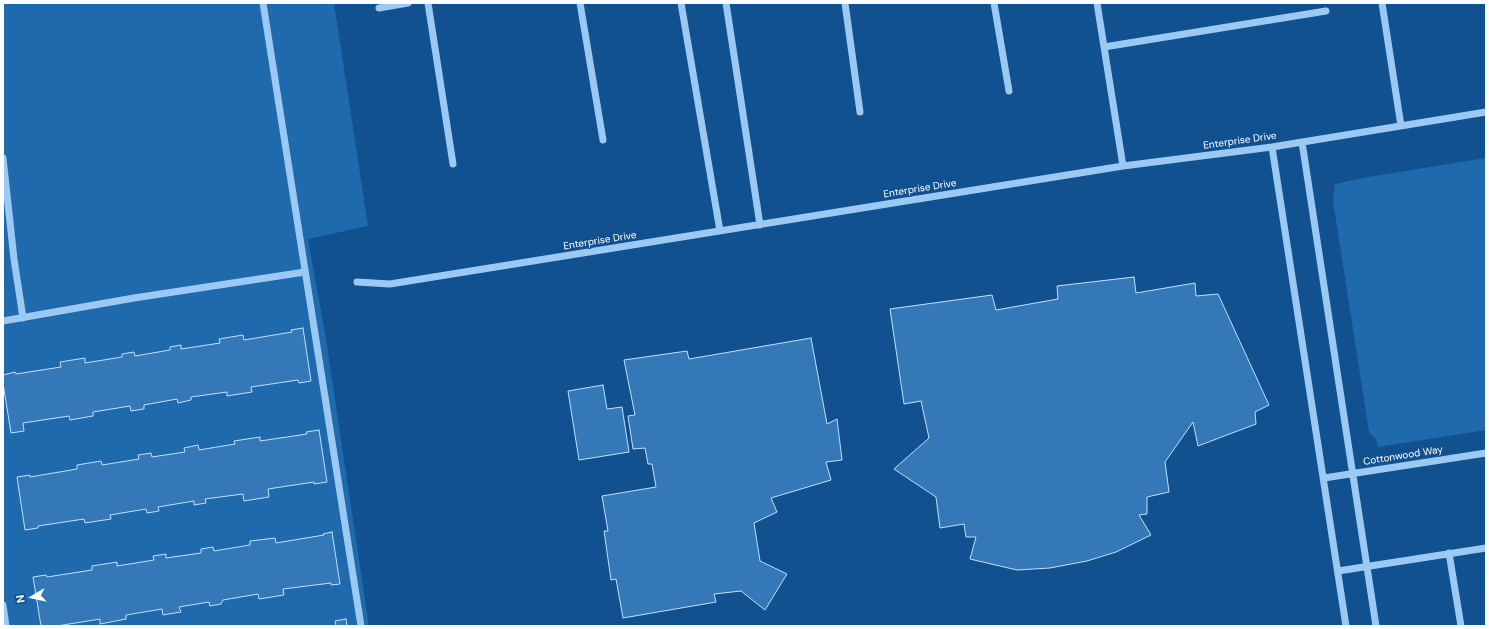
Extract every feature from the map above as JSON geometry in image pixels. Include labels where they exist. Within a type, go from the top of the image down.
[{"type":"street","points":[[263,3],[361,626]]},
{"type":"street","points":[[379,8],[408,3]]},
{"type":"street","points":[[428,3],[453,164]]},
{"type":"street","points":[[580,3],[603,140]]},
{"type":"street","points":[[681,3],[720,231]]},
{"type":"street","points":[[726,3],[760,225]]},
{"type":"street","points":[[845,3],[860,112]]},
{"type":"street","points":[[994,3],[1009,91]]},
{"type":"street","points":[[1097,3],[1124,166]]},
{"type":"street","points":[[1382,3],[1401,126]]},
{"type":"street","points":[[1104,47],[1326,11]]},
{"type":"street","name":"Enterprise Drive","points":[[357,282],[390,284],[1124,166],[1272,147],[1486,112]]},
{"type":"street","points":[[1302,142],[1376,626]]},
{"type":"street","points":[[1272,147],[1346,626]]},
{"type":"street","points":[[3,158],[14,259],[23,318]]},
{"type":"street","points":[[3,321],[134,298],[305,272]]},
{"type":"street","name":"Cottonwood Way","points":[[1324,478],[1486,453]]},
{"type":"street","points":[[1338,571],[1486,548]]},
{"type":"street","points":[[1449,553],[1461,626]]},
{"type":"street","points":[[3,604],[6,626]]},
{"type":"shaded area","points":[[3,3],[334,3],[368,226],[308,239],[325,333],[369,626],[3,626]]},
{"type":"shaded area","points":[[1486,158],[1486,430],[1378,447],[1376,439],[1369,432],[1333,201],[1335,184],[1362,178]]},
{"type":"building","points":[[1134,277],[1136,293],[1195,283],[1196,296],[1218,294],[1269,405],[1255,412],[1256,424],[1198,446],[1193,422],[1165,462],[1169,492],[1147,497],[1147,514],[1139,515],[1151,535],[1116,552],[1087,561],[1050,568],[1017,570],[970,559],[976,537],[966,537],[964,524],[940,528],[936,497],[894,469],[929,438],[921,401],[904,404],[890,309],[992,295],[996,310],[1058,299],[1057,286]]},
{"type":"building","points":[[303,328],[311,381],[299,383],[298,380],[251,387],[252,392],[227,396],[227,392],[191,397],[191,400],[178,403],[177,399],[144,405],[144,409],[131,411],[130,406],[93,412],[93,416],[70,420],[69,416],[23,423],[24,431],[11,433],[3,375],[15,372],[16,374],[61,367],[60,362],[85,358],[85,363],[122,357],[122,354],[134,352],[135,356],[170,350],[170,347],[181,345],[181,349],[220,343],[219,339],[243,335],[244,340],[292,332],[291,330]]},
{"type":"building","points":[[811,338],[827,424],[837,419],[842,460],[826,462],[831,480],[771,498],[777,512],[754,523],[760,561],[787,574],[765,610],[741,591],[714,594],[716,602],[623,618],[616,579],[611,580],[604,531],[608,531],[602,496],[656,487],[652,464],[648,464],[645,448],[633,449],[628,416],[635,415],[624,360],[687,351],[689,359]]},
{"type":"building","points":[[603,385],[607,409],[622,407],[629,452],[579,460],[568,391]]},
{"type":"building","points":[[319,430],[327,482],[314,484],[314,482],[268,489],[269,497],[244,501],[243,494],[205,499],[206,503],[194,505],[194,501],[158,507],[159,511],[147,513],[146,509],[110,515],[111,519],[85,523],[84,519],[38,526],[38,528],[25,530],[17,477],[30,475],[30,477],[77,469],[77,465],[101,461],[102,465],[139,459],[138,455],[151,453],[152,457],[185,452],[184,448],[198,445],[199,450],[235,444],[234,441],[260,437],[260,441],[307,434],[306,432]]},
{"type":"building","points":[[332,532],[340,584],[331,585],[331,583],[283,589],[284,595],[259,599],[258,594],[223,600],[221,604],[210,606],[209,602],[179,607],[181,612],[163,615],[162,609],[126,615],[126,619],[100,624],[100,619],[57,626],[41,626],[33,577],[46,575],[47,577],[92,570],[92,566],[117,562],[117,566],[154,560],[153,556],[166,554],[166,558],[201,553],[201,549],[213,547],[214,551],[250,545],[250,541],[275,538],[276,543],[324,535],[323,534]]},
{"type":"building","points":[[346,619],[347,626],[336,626],[335,621]]}]
